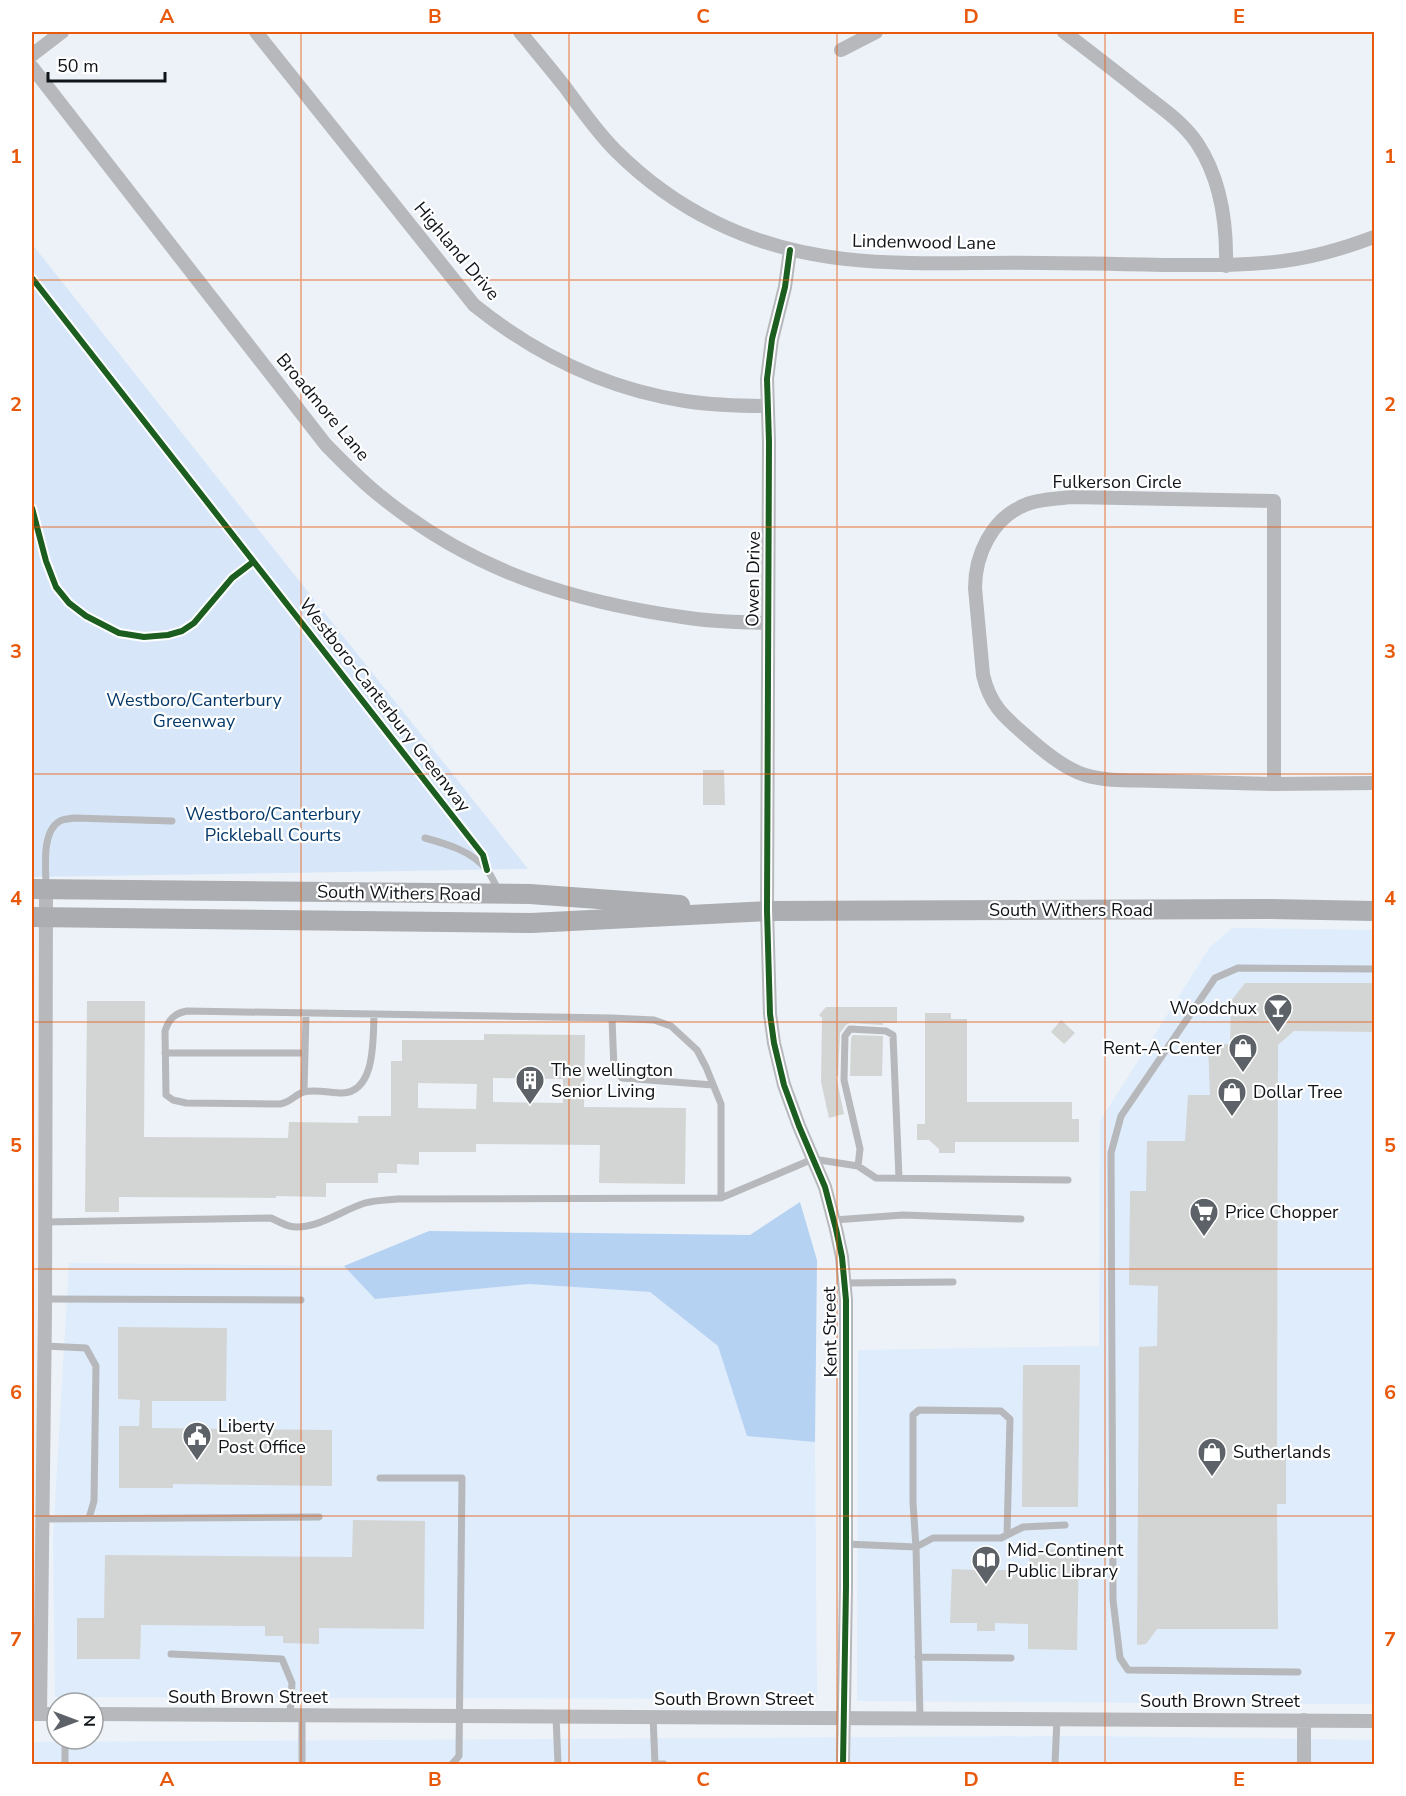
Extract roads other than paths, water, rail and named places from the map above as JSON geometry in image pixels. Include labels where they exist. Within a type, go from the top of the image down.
[{"type":"main road","name":"South Withers Road","points":[[39,889],[530,894],[767,911]]},
{"type":"main road","name":"South Withers Road","points":[[38,917],[531,923],[767,911],[1210,909],[1374,911]]},
{"type":"street","points":[[32,55],[62,32]]},
{"type":"street","name":"Highland Drive","points":[[256,32],[474,305],[494,320],[534,348],[573,368],[614,384],[686,401],[730,406],[767,406]]},
{"type":"street","name":"Lindenwood Lane","points":[[520,32],[589,120],[615,150],[645,178],[713,222],[776,247],[841,259],[892,263],[983,262],[1226,266],[1284,261],[1315,255],[1346,248],[1374,237]]},
{"type":"street","points":[[841,50],[876,32]]},
{"type":"street","points":[[1064,32],[1177,120],[1197,143],[1215,181],[1224,211],[1226,266]]},
{"type":"street","name":"Broadmore Lane","points":[[32,67],[326,445],[378,494],[406,516],[482,562],[548,588],[627,608],[691,618],[767,623]]},
{"type":"street","name":"Owen Drive","points":[[767,911],[769,442],[767,379],[772,339],[790,249]]},
{"type":"street","name":"Fulkerson Circle","points":[[1274,784],[1274,501],[1071,497],[1026,504],[1003,520],[989,536],[979,556],[975,578],[983,675],[986,689],[993,703],[1006,718],[1051,755],[1084,774],[1112,780],[1274,784],[1372,783]]},
{"type":"street","points":[[36,1714],[45,1346],[39,889]]},
{"type":"street","name":"Kent Street","points":[[767,911],[768,999],[774,1043],[784,1085],[825,1187],[842,1257],[846,1300],[843,1764]]},
{"type":"street","name":"South Brown Street","points":[[105,1714],[1374,1721]]},
{"type":"street","points":[[1304,1720],[1304,1764]]},
{"type":"lane","points":[[39,889],[50,832],[60,821],[74,818],[172,821]]},
{"type":"lane","points":[[425,838],[451,845],[473,858],[487,870],[500,894]]},
{"type":"lane","points":[[1298,1672],[1128,1670],[1120,1658],[1113,1600],[1111,1153],[1121,1116],[1215,978],[1238,968],[1374,969]]},
{"type":"lane","points":[[374,1014],[372,1058],[369,1070],[352,1091],[344,1093],[304,1092],[280,1104],[186,1103],[173,1100],[166,1095],[165,1031],[168,1022],[181,1012],[306,1013],[374,1014],[612,1018],[654,1020],[670,1026],[697,1050],[721,1104],[721,1198]]},
{"type":"lane","points":[[304,1092],[306,1013]]},
{"type":"lane","points":[[612,1018],[614,1069],[622,1078],[713,1085]]},
{"type":"lane","points":[[858,1166],[860,1149],[844,1080],[846,1036],[850,1029],[886,1031],[893,1035],[900,1178]]},
{"type":"lane","points":[[165,1053],[305,1053]]},
{"type":"lane","points":[[45,1222],[271,1218],[291,1226],[304,1226],[314,1225],[368,1202],[398,1199],[721,1198],[813,1159],[858,1166],[876,1178],[1068,1179]]},
{"type":"lane","points":[[834,1220],[903,1215],[1021,1219]]},
{"type":"lane","points":[[844,1283],[954,1282]]},
{"type":"lane","points":[[45,1299],[301,1300]]},
{"type":"lane","points":[[45,1346],[86,1348],[96,1366],[94,1501],[89,1518]]},
{"type":"lane","points":[[920,1718],[913,1503],[913,1415],[919,1410],[1001,1411],[1010,1419],[1007,1535]]},
{"type":"lane","points":[[380,1478],[462,1478],[459,1756],[452,1764]]},
{"type":"lane","points":[[42,1519],[319,1517]]},
{"type":"lane","points":[[846,1544],[916,1547],[933,1538],[1001,1538],[1023,1527],[1065,1525]]},
{"type":"lane","points":[[171,1654],[282,1659],[292,1683],[302,1764]]},
{"type":"lane","points":[[918,1657],[1011,1658]]},
{"type":"lane","points":[[556,1716],[558,1764]]},
{"type":"lane","points":[[653,1716],[655,1764],[664,1764]]},
{"type":"lane","points":[[1055,1764],[1057,1718]]},
{"type":"place","name":"Woodchux","points":[[1278,1034]]},
{"type":"place","name":"Rent-A-Center","points":[[1243,1074]]},
{"type":"place","name":"The wellington Senior Living","points":[[530,1106]]},
{"type":"place","name":"Dollar Tree","points":[[1232,1118]]},
{"type":"place","name":"Price Chopper","points":[[1204,1238]]},
{"type":"place","name":"Liberty Post Office","points":[[197,1462]]},
{"type":"place","name":"Sutherlands","points":[[1212,1478]]},
{"type":"place","name":"Mid-Continent Public Library","points":[[986,1586]]},
{"type":"park label","name":"Westboro/Canterbury Greenway","points":[[194,710]]},
{"type":"park label","name":"Westboro/Canterbury Pickleball Courts","points":[[273,824]]}]
